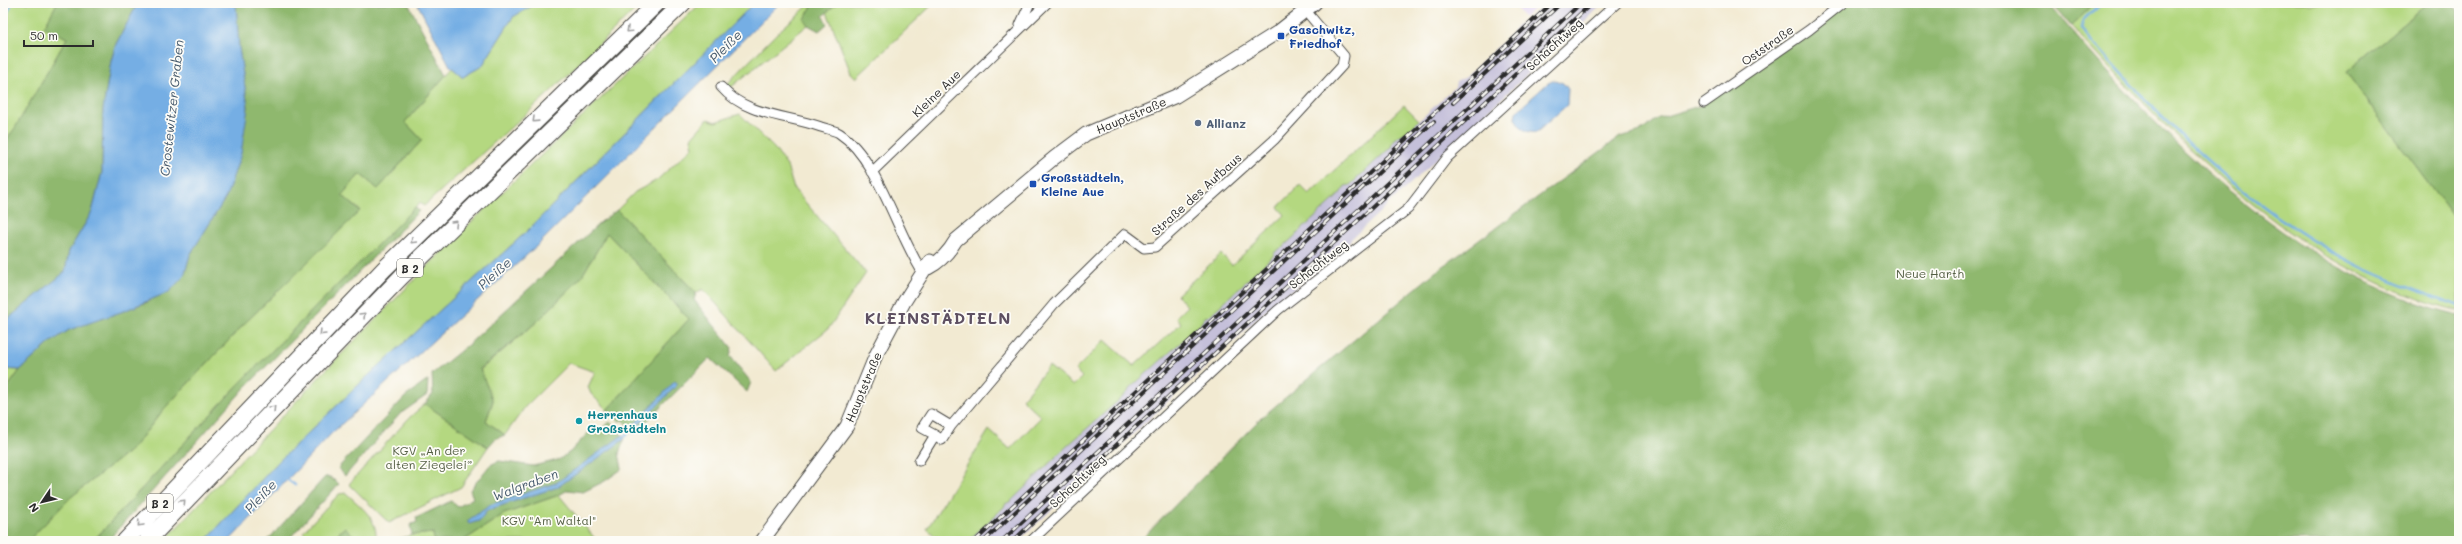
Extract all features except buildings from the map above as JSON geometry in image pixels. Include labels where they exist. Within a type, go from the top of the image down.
[{"type":"highway","name":"B 2","points":[[125,541],[384,269],[657,3]]},
{"type":"highway","name":"B 2","points":[[147,541],[401,277],[682,3]]},
{"type":"main road","name":"Hauptstraße","points":[[762,541],[847,426],[876,356],[904,302],[925,270],[948,252],[956,240],[1080,138],[1103,126],[1176,96],[1278,32],[1311,7]]},
{"type":"street","name":"Kleine Aue","points":[[1017,32],[1030,3]]},
{"type":"street","name":"Kleine Aue","points":[[872,172],[1047,3]]},
{"type":"street","name":"Schachtweg","points":[[1030,541],[1278,310],[1408,209],[1447,158],[1617,3]]},
{"type":"street","name":"Oststraße","points":[[1704,103],[1809,30],[1843,3]]},
{"type":"street","name":"Straße des Aufbaus","points":[[935,435],[942,440],[951,426],[1054,304],[1125,234],[1144,248],[1155,246],[1278,136],[1342,66],[1344,56],[1311,7]]},
{"type":"street","points":[[721,87],[729,96],[751,108],[788,117],[838,133],[858,152],[872,172],[925,270]]},
{"type":"street","points":[[919,462],[935,435],[922,428],[931,414],[951,426]]},
{"type":"shaded area","points":[[1513,3],[1540,3],[1524,18]]},
{"type":"shaded area","points":[[1546,3],[1604,3],[1351,239],[1344,250],[1331,262],[1273,304],[1018,541],[968,541],[1004,507],[1005,504],[1011,501],[1066,447],[1128,392],[1129,389],[1198,326],[1205,317],[1209,316],[1273,257],[1275,252],[1284,246],[1339,195],[1345,186],[1350,185],[1402,132],[1407,132],[1455,87],[1456,82],[1466,77],[1512,33],[1519,24],[1523,23]]},
{"type":"green space","points":[[12,3],[57,3],[45,27],[67,38],[15,129],[3,144],[3,22]]},
{"type":"green space","points":[[57,3],[138,3],[116,44],[111,61],[103,110],[102,172],[92,212],[69,251],[65,272],[3,323],[3,144],[15,128],[67,38],[44,27]]},
{"type":"green space","points":[[236,3],[408,3],[446,75],[405,122],[422,140],[378,189],[360,174],[342,195],[360,211],[246,322],[164,409],[133,448],[71,497],[28,541],[3,541],[3,394],[20,370],[51,342],[69,330],[148,302],[184,276],[190,255],[226,197],[248,107],[239,48]]},
{"type":"green space","points":[[537,3],[642,3],[548,94],[424,206],[420,203],[239,384],[93,541],[28,541],[71,497],[133,448],[164,409],[246,322],[360,210],[341,195],[360,174],[378,189],[422,140],[405,122],[452,68],[463,77],[482,66],[513,17]]},
{"type":"green space","points":[[701,3],[754,3],[525,233],[369,375],[280,460],[205,541],[164,541],[325,371],[465,228]]},
{"type":"green space","points":[[811,3],[814,3],[804,19],[808,25],[730,88],[727,84],[776,34]]},
{"type":"green space","points":[[814,3],[837,3],[823,16],[827,24],[819,31],[808,25],[804,19]]},
{"type":"green space","points":[[837,3],[928,3],[931,6],[856,78],[851,73],[827,12]]},
{"type":"green space","name":"Neue Harth","points":[[1843,3],[2048,3],[2134,100],[2181,147],[2231,192],[2284,233],[2340,268],[2398,296],[2459,315],[2459,541],[1140,541],[1261,418],[1434,273],[1620,137],[1641,131],[1659,118],[1699,106],[1809,30]]},
{"type":"green space","points":[[2051,3],[2095,3],[2071,26]]},
{"type":"green space","points":[[2095,3],[2428,3],[2346,72],[2459,224],[2459,311],[2399,292],[2344,266],[2293,234],[2245,198],[2199,158],[2071,26]]},
{"type":"green space","points":[[2428,3],[2453,3],[2459,11],[2459,224],[2346,72]]},
{"type":"green space","points":[[1404,105],[1419,120],[1409,131],[1395,139],[1391,147],[1350,185],[1345,186],[1339,195],[1284,246],[1275,252],[1273,256],[1209,316],[1205,317],[1199,326],[1066,447],[968,541],[941,541],[927,529],[989,430],[1010,449],[1041,417],[1022,399],[1049,366],[1073,386],[1082,377],[1075,370],[1105,340],[1134,366],[1181,323],[1176,317],[1187,306],[1177,295],[1221,254],[1232,265],[1285,215],[1278,207],[1300,185],[1309,194]]},
{"type":"green space","points":[[740,114],[774,148],[787,166],[794,189],[866,273],[829,328],[776,371],[703,289],[696,293],[617,210],[635,192],[657,180],[693,147],[691,138],[708,119],[715,122]]},
{"type":"green space","points":[[415,207],[419,211],[244,389],[113,535],[107,541],[93,541],[239,384]]},
{"type":"green space","points":[[617,210],[696,293],[694,300],[732,348],[730,356],[751,382],[747,392],[710,358],[634,434],[623,420],[619,421],[607,410],[689,319],[607,233],[582,276],[539,320],[480,369],[493,401],[486,421],[505,435],[495,439],[488,447],[425,404],[433,394],[432,374],[469,344],[602,221]]},
{"type":"green space","points":[[607,233],[689,319],[607,410],[591,394],[588,387],[595,372],[569,363],[525,407],[505,435],[486,421],[493,401],[480,370],[539,320],[582,276]]},
{"type":"green space","points":[[3,369],[20,370],[3,394]]},
{"type":"green space","points":[[428,380],[427,395],[400,414],[345,476],[338,468],[405,397]]},
{"type":"green space","name":"KGV „An der alten Ziegelei“","points":[[425,404],[488,447],[461,487],[389,523],[349,484],[410,417]]},
{"type":"green space","points":[[610,422],[625,438],[619,453],[622,469],[605,481],[583,492],[568,490],[559,495],[504,514],[463,541],[434,541],[433,533],[412,535],[410,525],[417,522],[416,518],[451,501],[458,507],[473,498],[470,490],[490,465],[499,461],[533,466],[558,460],[570,452],[593,428],[600,430]]},
{"type":"green space","points":[[325,477],[330,477],[339,484],[287,541],[267,541]]},
{"type":"green space","points":[[346,493],[368,514],[372,520],[376,533],[376,541],[359,541],[345,527],[330,541],[312,541],[303,532],[339,494]]},
{"type":"green space","name":"KGV \"Am Waltal\"","points":[[559,495],[597,541],[463,541],[504,514]]},
{"type":"green space","points":[[345,527],[359,541],[330,541]]},
{"type":"green space","points":[[433,533],[434,541],[390,541],[412,535]]},
{"type":"water","name":"Crostewitzer Graben","points":[[138,3],[236,3],[239,48],[248,107],[241,154],[226,197],[190,255],[184,276],[169,292],[124,311],[69,330],[51,342],[20,370],[3,369],[3,323],[65,272],[69,251],[92,212],[102,172],[103,110],[111,61],[116,44]]},
{"type":"water","points":[[417,3],[537,3],[513,17],[482,66],[463,77],[450,66]]},
{"type":"water","name":"Pleiße","points":[[754,3],[780,3],[539,244],[332,433],[229,541],[205,541],[280,460],[369,375],[525,233]]},
{"type":"water","points":[[1555,80],[1563,83],[1568,89],[1567,105],[1537,132],[1524,130],[1515,118],[1516,112],[1548,83]]},
{"type":"water","points":[[675,381],[678,384],[632,432],[630,429]]},
{"type":"water","points":[[623,435],[625,438],[622,441],[558,487],[487,511],[479,521],[469,524],[467,521],[492,504],[556,483]]},
{"type":"waterway","points":[[3,22],[12,3]]},
{"type":"waterway","points":[[2101,3],[2083,20],[2081,28],[2142,96],[2206,160],[2277,216],[2315,241],[2368,270],[2459,306]]},
{"type":"waterway","name":"Walgraben","points":[[623,438],[632,429]]},
{"type":"waterway","points":[[285,478],[295,485]]},
{"type":"railway","points":[[975,541],[1552,3]]},
{"type":"railway","points":[[1453,103],[1561,3]]},
{"type":"railway","points":[[1002,541],[1581,3]]},
{"type":"railway","points":[[1013,541],[1592,3]]},
{"type":"railway","points":[[984,541],[1434,121]]},
{"type":"place","name":"Gaschwitz, Friedhof","points":[[1281,36]]},
{"type":"place","name":"Allianz","points":[[1198,123]]},
{"type":"place","name":"Großstädteln, Kleine Aue","points":[[1033,184]]},
{"type":"place","name":"Herrenhaus Großstädteln","points":[[579,421]]},
{"type":"district","name":"KLEINSTÄDTELN","points":[[938,317]]}]
